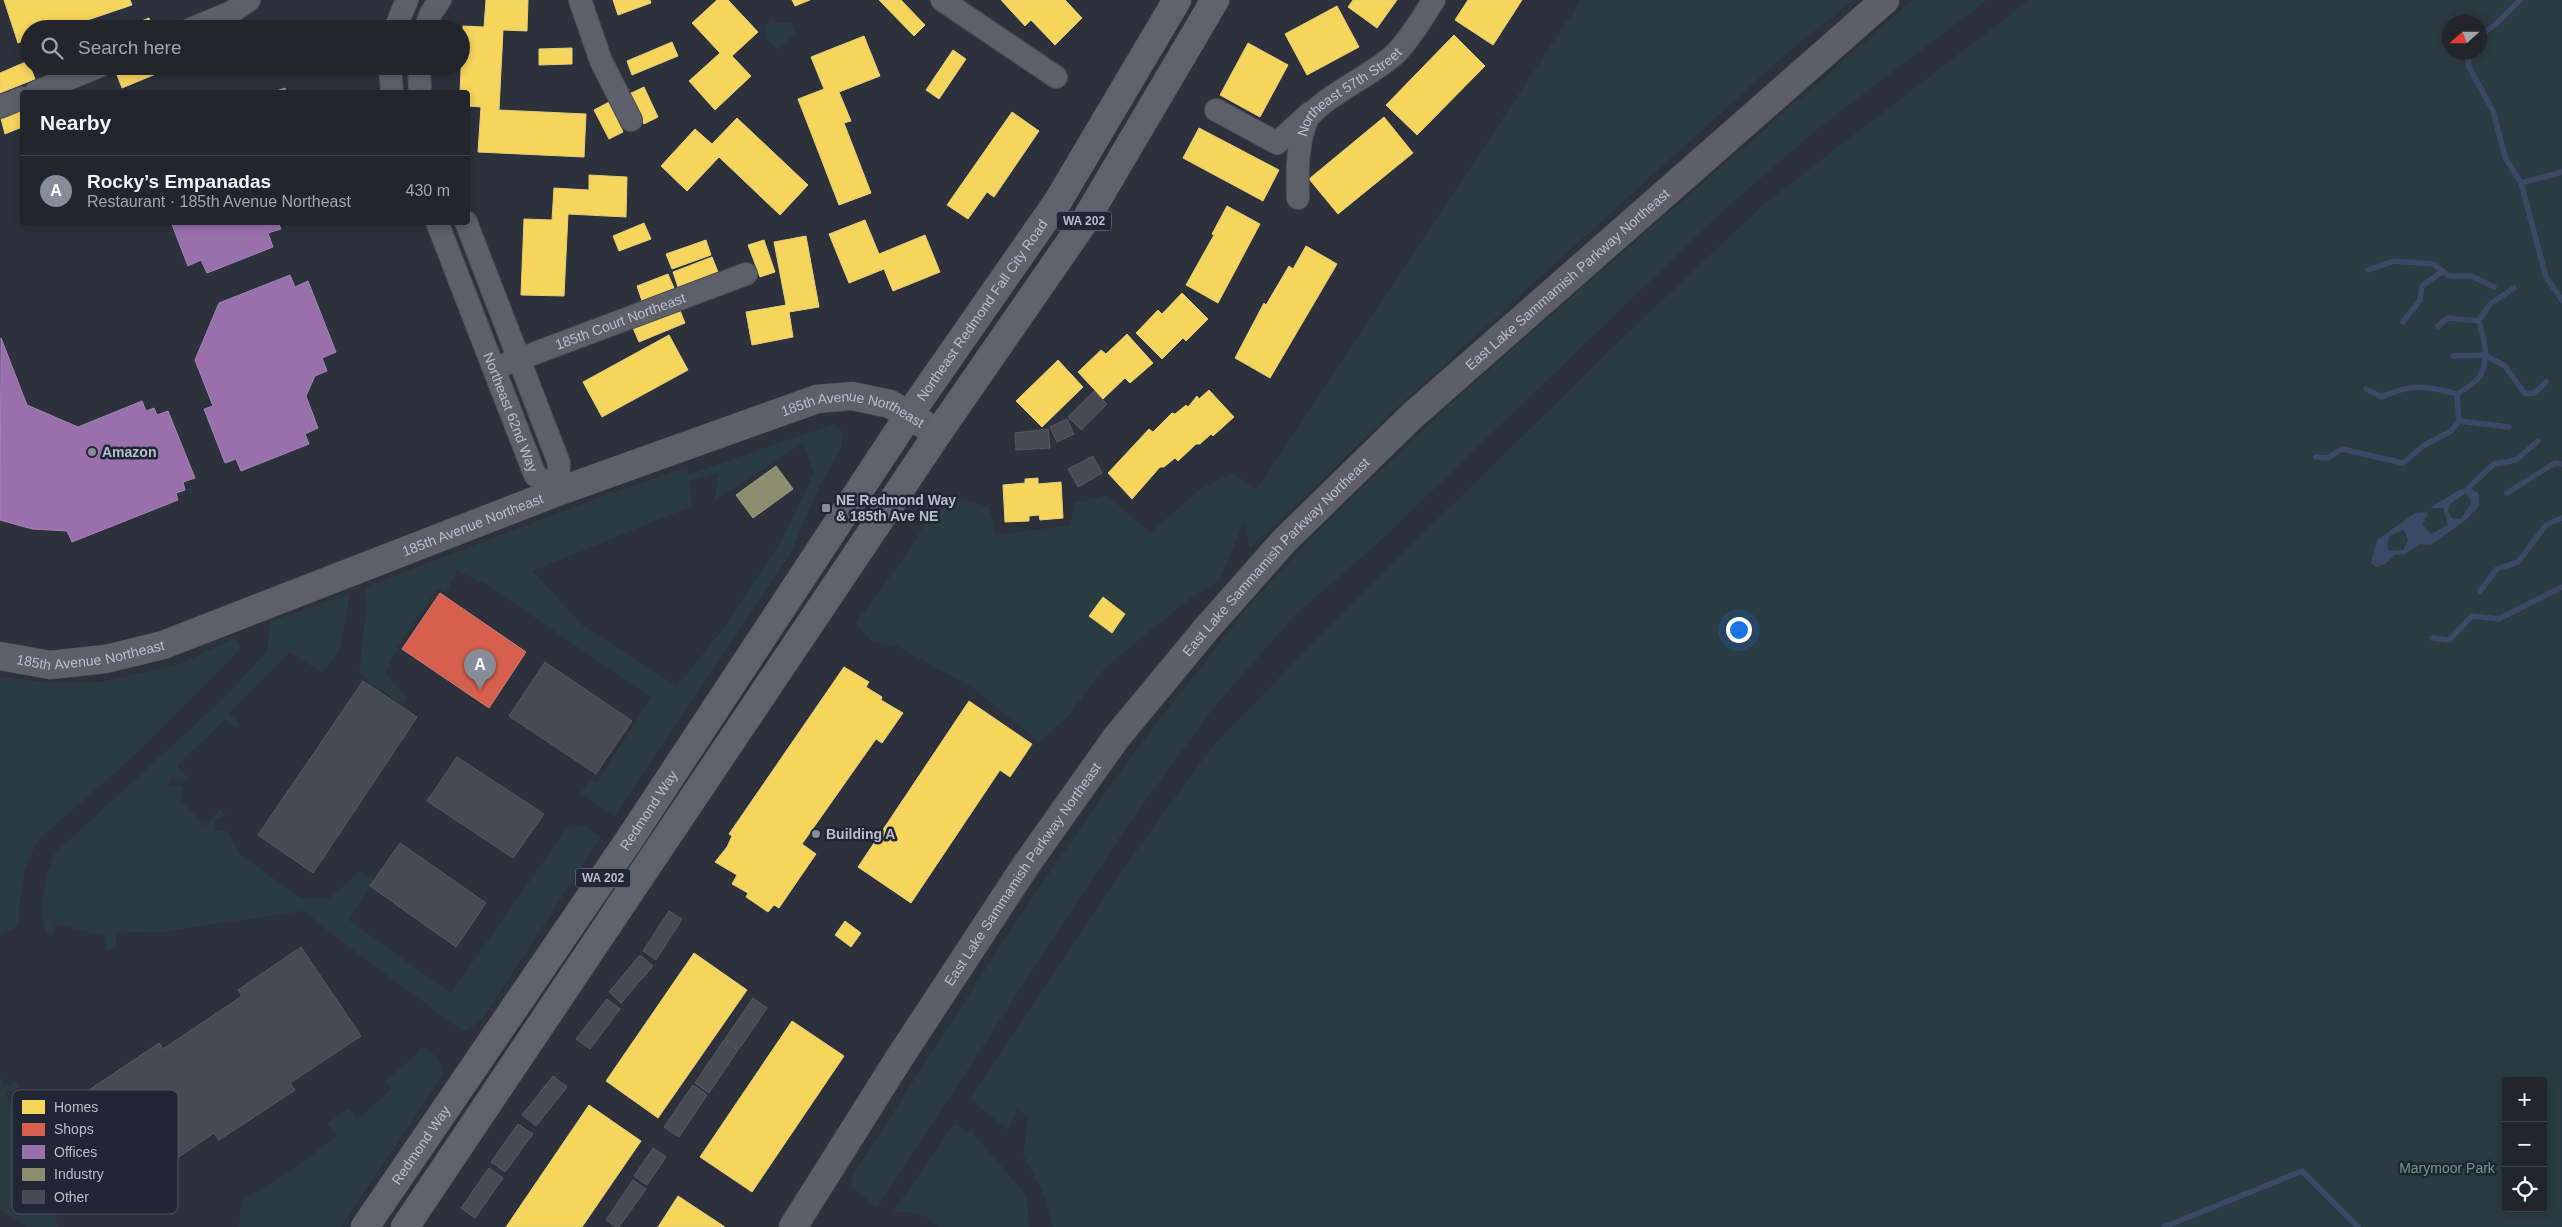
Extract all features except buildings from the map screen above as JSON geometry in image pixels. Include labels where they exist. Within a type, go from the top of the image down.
[{"type":"main road","name":"Northeast Redmond Fall City Road","points":[[909,415],[1058,201],[1177,0]]},
{"type":"main road","name":"WA 202","points":[[405,1227],[938,433],[1086,219],[1215,0]]},
{"type":"main road","name":"East Lake Sammamish Parkway Northeast","points":[[793,1227],[898,1060],[1026,865],[1116,738],[1207,628],[1284,541],[1412,416],[1885,0]]},
{"type":"main road","name":"Redmond Way","points":[[365,1227],[628,840],[909,415]]},
{"type":"street","points":[[213,20],[232,12],[249,0]]},
{"type":"street","points":[[399,20],[407,0],[432,14]]},
{"type":"street","points":[[580,0],[601,61],[631,120]]},
{"type":"street","points":[[942,0],[1056,77]]},
{"type":"street","name":"Northeast 57th Street","points":[[1298,198],[1297,162],[1306,121],[1316,109],[1378,68],[1396,53],[1434,0]]},
{"type":"street","points":[[41,90],[78,75]]},
{"type":"street","points":[[391,75],[392,90]]},
{"type":"street","points":[[419,75],[420,90]]},
{"type":"street","points":[[0,107],[20,99]]},
{"type":"street","points":[[1216,110],[1277,143],[1316,109]]},
{"type":"street","name":"Northeast 62nd Way","points":[[439,225],[496,368],[535,475],[557,492]]},
{"type":"street","name":"Northeast 62nd Way","points":[[467,225],[559,463],[557,492]]},
{"type":"street","name":"185th Court Northeast","points":[[496,368],[746,274]]},
{"type":"street","name":"185th Avenue Northeast","points":[[0,656],[50,665],[106,659],[163,645],[557,492],[817,399],[852,396],[890,404],[938,433]]},
{"type":"green space","points":[[1581,0],[1853,0],[1787,53],[1414,392],[1249,549],[1245,519],[1220,580],[1188,600],[1105,668],[1067,717],[1039,742],[973,688],[897,646],[871,641],[856,623],[910,549],[942,494],[989,507],[996,535],[1070,525],[1075,503],[1107,495],[1150,533],[1199,490],[1233,473],[1257,489]]},
{"type":"green space","points":[[1912,0],[1987,0],[1815,131],[1724,210],[1377,544],[1295,615],[1215,706],[1127,826],[877,1208],[851,1187],[853,1175],[976,983],[1061,856],[1149,733],[1261,592],[1359,491],[1462,395],[1579,290]]},
{"type":"green space","name":"Marymoor Park","points":[[2029,0],[2562,0],[2562,1227],[1053,1227],[1046,1199],[1023,1154],[1028,1118],[1018,1109],[1008,1130],[970,1099],[1121,872],[1211,748],[1354,601],[1637,324],[1764,204]]},
{"type":"green space","points":[[771,19],[781,23],[792,23],[795,33],[778,50],[766,38],[765,27]]},
{"type":"green space","points":[[834,424],[843,432],[841,449],[820,485],[790,555],[615,816],[580,793],[591,780],[597,782],[651,697],[484,583],[457,571],[446,593],[437,589],[398,647],[385,674],[407,697],[403,707],[359,673],[366,611],[365,587],[587,502],[687,467],[689,474]],"holes":[[[803,443],[814,473],[781,541],[723,629],[677,686],[582,625],[533,571],[692,506],[690,481],[719,472],[714,501]]]},
{"type":"green space","points":[[350,594],[340,649],[322,673],[290,652],[229,713],[241,725],[235,728],[226,719],[177,765],[189,779],[169,780],[169,786],[184,787],[180,799],[205,826],[219,810],[227,815],[214,821],[216,831],[227,831],[241,855],[302,899],[330,898],[360,871],[374,880],[349,920],[451,993],[566,829],[583,825],[601,837],[483,1018],[467,1031],[456,1026],[339,940],[304,911],[162,932],[116,933],[116,948],[106,950],[104,936],[56,924],[51,937],[45,930],[42,920],[42,909],[45,884],[55,853],[225,697],[267,651],[270,621]]},
{"type":"green space","points":[[235,638],[241,647],[234,656],[137,753],[37,841],[25,869],[20,899],[19,924],[13,930],[0,934],[0,676],[46,683],[99,682],[175,666]]},
{"type":"green space","points":[[424,1048],[437,1058],[443,1075],[341,1227],[239,1227],[240,1209],[244,1205],[243,1200],[292,1170],[337,1135],[327,1124],[348,1108],[357,1120],[391,1089],[385,1080],[414,1057],[419,1049]]},
{"type":"green space","points":[[0,1076],[4,1086],[16,1082],[19,1088],[6,1093],[12,1108],[12,1214],[54,1214],[59,1227],[27,1227],[0,1209]]},
{"type":"green space","points":[[955,1123],[968,1134],[971,1131],[1027,1196],[1029,1227],[939,1227],[925,1216],[910,1212],[893,1212]]},
{"type":"water","points":[[2469,487],[2479,494],[2479,506],[2467,519],[2431,545],[2421,544],[2405,554],[2394,555],[2385,564],[2376,567],[2371,563],[2377,540],[2415,513],[2427,512],[2428,516],[2422,524],[2431,534],[2448,525],[2443,508],[2430,508],[2459,490]],"holes":[[[2466,493],[2472,502],[2461,519],[2452,518],[2448,511],[2450,504]],[[2404,530],[2408,540],[2403,550],[2389,551],[2387,544],[2390,536]]]},
{"type":"waterway","points":[[2487,30],[2520,0]]},
{"type":"waterway","points":[[2468,60],[2469,67],[2493,111],[2505,157],[2521,183],[2546,277],[2562,300]]},
{"type":"waterway","points":[[2521,183],[2562,172]]},
{"type":"waterway","points":[[2368,270],[2394,261],[2433,264],[2449,276],[2471,276],[2494,287]]},
{"type":"waterway","points":[[2403,322],[2420,300],[2422,286],[2443,271]]},
{"type":"waterway","points":[[2316,457],[2328,458],[2342,449],[2403,463],[2423,446],[2451,431],[2459,421],[2457,394],[2478,379],[2485,362],[2483,335],[2479,321],[2490,304],[2514,288]]},
{"type":"waterway","points":[[2438,326],[2448,318],[2479,321]]},
{"type":"waterway","points":[[2453,356],[2485,355],[2505,366],[2525,394],[2535,393],[2546,382]]},
{"type":"waterway","points":[[2366,389],[2382,397],[2402,390],[2419,387],[2457,394]]},
{"type":"waterway","points":[[2459,421],[2509,427]]},
{"type":"waterway","points":[[2469,487],[2494,464],[2516,460],[2538,441]]},
{"type":"waterway","points":[[2507,493],[2555,463],[2562,464]]},
{"type":"waterway","points":[[2480,591],[2497,569],[2518,562],[2546,525],[2562,518]]},
{"type":"waterway","points":[[2432,638],[2449,640],[2472,616],[2499,619],[2562,587]]},
{"type":"waterway","points":[[2164,1227],[2302,1171],[2358,1227]]},
{"type":"place","name":"Amazon","points":[[92,452]]},
{"type":"place","name":"NE Redmond Way & 185th Ave NE","points":[[826,508]]},
{"type":"place","name":"Rocky’s Empanadas","points":[[480,690]]},
{"type":"place","name":"Building A","points":[[816,834]]}]
